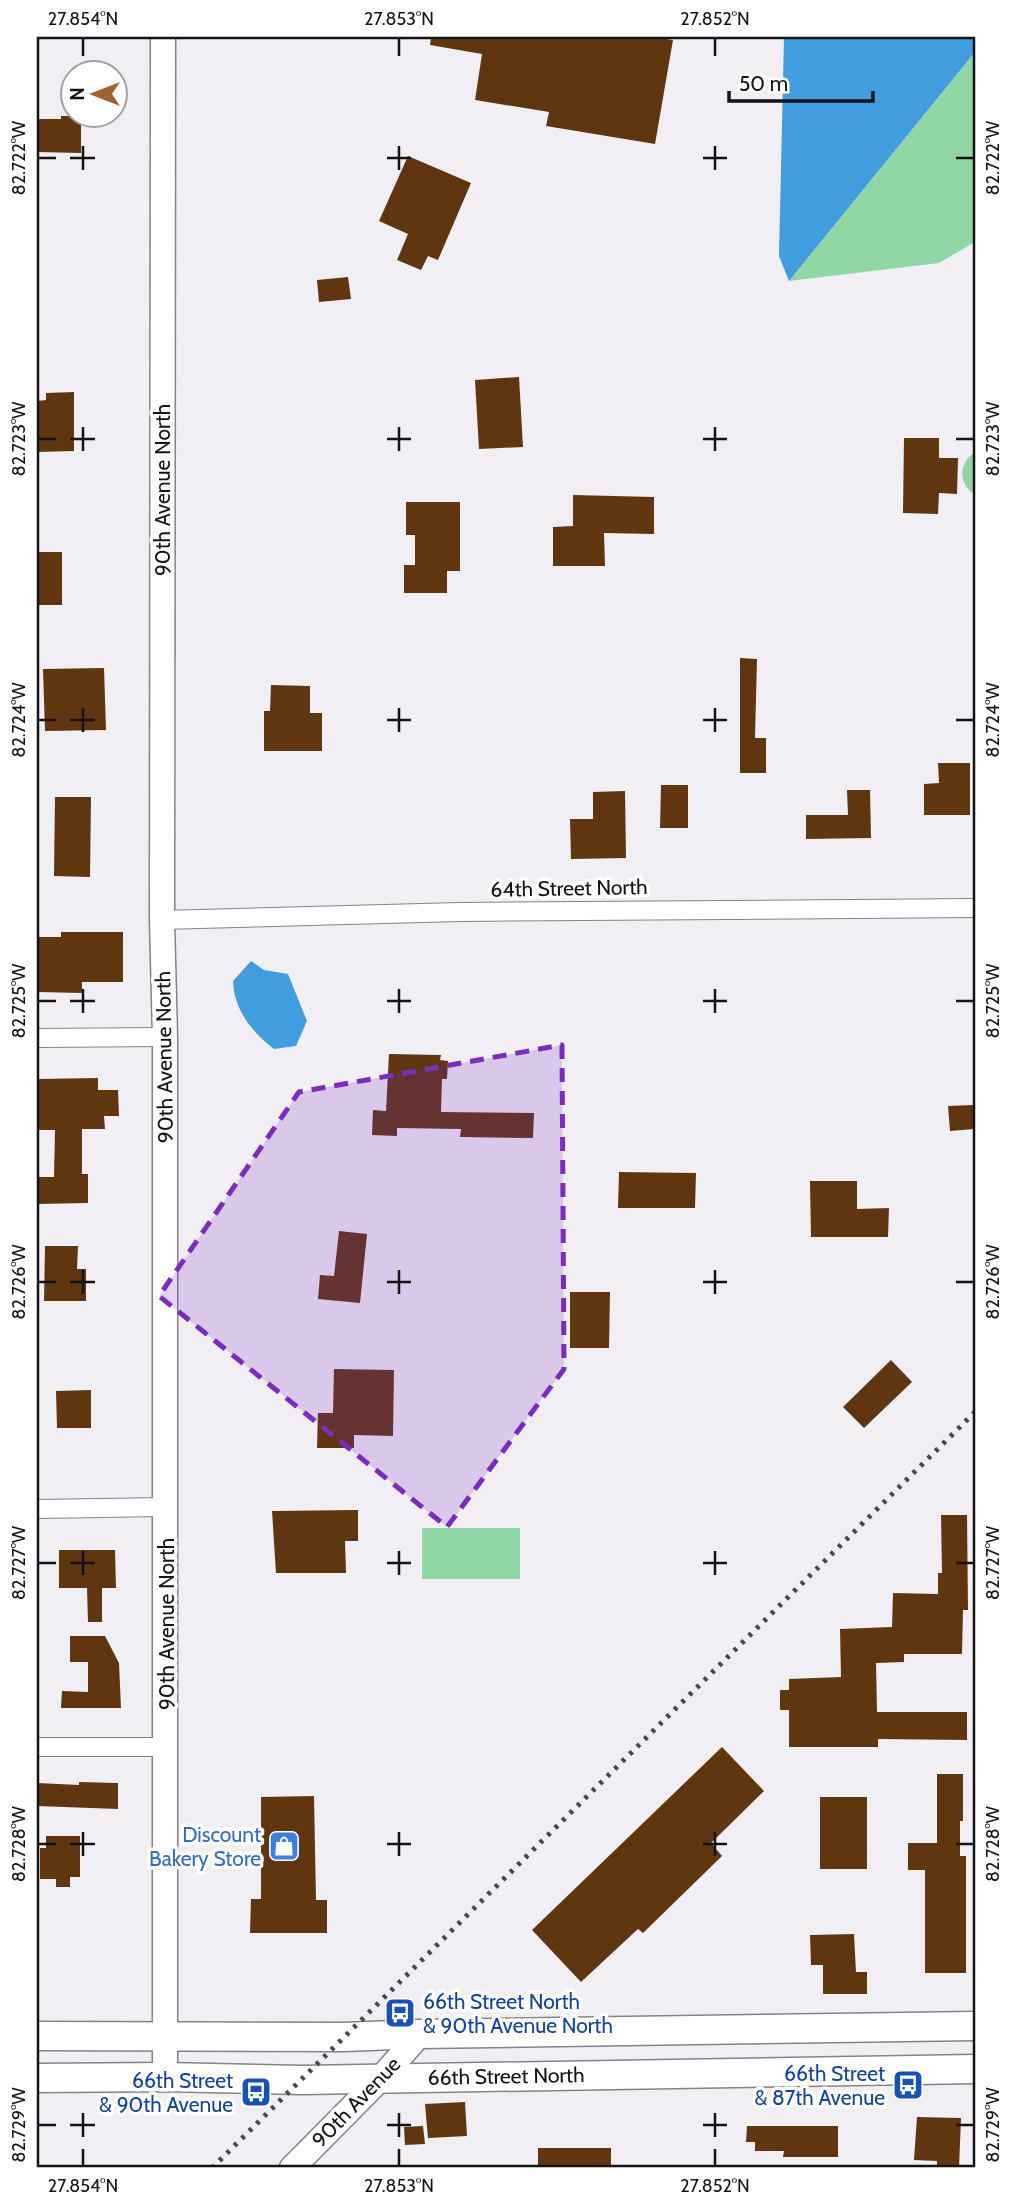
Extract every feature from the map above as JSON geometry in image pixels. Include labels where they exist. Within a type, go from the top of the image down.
[{"type":"main road","name":"66th Street North","points":[[37,2036],[344,2037],[975,2026]]},
{"type":"main road","points":[[744,2071],[745,2029]]},
{"type":"main road","name":"66th Street North","points":[[37,2078],[302,2080],[975,2068]]},
{"type":"street","name":"90th Avenue North","points":[[163,37],[162,920],[166,1037],[164,2077]]},
{"type":"street","name":"64th Street North","points":[[162,920],[459,912],[975,908]]},
{"type":"street","points":[[37,1038],[166,1037]]},
{"type":"street","points":[[37,1509],[165,1507]]},
{"type":"street","points":[[37,1747],[166,1747]]},
{"type":"street","name":"90th Avenue","points":[[292,2168],[381,2078],[420,2034]]},
{"type":"highlighted area","points":[[562,1045],[564,1369],[447,1527],[159,1296],[299,1092]]},
{"type":"green space","points":[[975,52],[975,242],[939,263],[789,281]]},
{"type":"green space","points":[[975,452],[975,495],[965,485],[962,474],[965,462]]},
{"type":"green space","points":[[422,1528],[520,1528],[520,1579],[422,1579]]},
{"type":"water","points":[[784,37],[975,37],[975,52],[789,281],[779,256]]},
{"type":"water","points":[[251,961],[264,970],[288,974],[307,1021],[296,1046],[274,1049],[258,1035],[241,1011],[233,981]]},
{"type":"building","points":[[431,37],[653,37],[673,40],[655,144],[546,126],[549,112],[475,100],[482,54],[430,45]]},
{"type":"building","points":[[37,119],[60,119],[60,130],[81,130],[81,153],[37,152]]},
{"type":"building","points":[[408,156],[471,183],[438,260],[428,256],[421,270],[397,260],[408,234],[379,221]]},
{"type":"building","points":[[348,277],[351,299],[319,302],[317,280]]},
{"type":"building","points":[[519,377],[523,447],[479,449],[475,380]]},
{"type":"building","points":[[74,392],[74,451],[37,452],[37,401],[46,400],[46,393]]},
{"type":"building","points":[[904,438],[939,438],[939,458],[958,458],[957,494],[939,493],[938,514],[903,513]]},
{"type":"building","points":[[573,495],[654,497],[654,534],[604,533],[605,566],[553,566],[553,527],[573,526]]},
{"type":"building","points":[[406,502],[460,502],[460,571],[447,571],[447,593],[404,593],[404,565],[415,565],[415,535],[406,535]]},
{"type":"building","points":[[37,552],[62,552],[62,605],[37,605]]},
{"type":"building","points":[[740,658],[757,659],[755,738],[766,738],[766,773],[740,773]]},
{"type":"building","points":[[104,668],[106,730],[45,731],[43,669]]},
{"type":"building","points":[[271,685],[310,686],[310,713],[322,713],[322,751],[264,751],[264,711],[270,711]]},
{"type":"building","points":[[938,763],[970,763],[970,815],[924,815],[924,784],[939,783]]},
{"type":"building","points":[[661,785],[688,785],[688,828],[660,828]]},
{"type":"building","points":[[847,790],[870,790],[871,838],[806,839],[806,815],[848,815]]},
{"type":"building","points":[[625,791],[626,858],[571,859],[570,819],[593,819],[593,792]]},
{"type":"building","points":[[55,797],[91,797],[90,877],[54,876]]},
{"type":"building","points":[[61,932],[123,932],[123,982],[82,982],[82,993],[37,992],[37,937],[61,937]]},
{"type":"building","points":[[389,1054],[441,1055],[440,1060],[448,1061],[447,1079],[442,1079],[441,1112],[534,1113],[533,1138],[460,1137],[461,1129],[397,1128],[397,1136],[372,1135],[373,1110],[386,1111]]},
{"type":"building","points":[[98,1078],[98,1090],[118,1090],[119,1116],[104,1116],[105,1129],[82,1129],[82,1174],[88,1174],[88,1203],[37,1204],[37,1177],[54,1177],[55,1130],[37,1130],[37,1079]]},
{"type":"building","points":[[973,1105],[974,1129],[950,1131],[948,1106]]},
{"type":"building","points":[[619,1172],[696,1173],[695,1208],[618,1208]]},
{"type":"building","points":[[810,1181],[857,1181],[857,1209],[889,1208],[888,1237],[811,1237]]},
{"type":"building","points":[[339,1231],[367,1234],[360,1303],[318,1299],[320,1275],[334,1276]]},
{"type":"building","points":[[45,1246],[78,1246],[77,1269],[86,1269],[86,1301],[44,1301]]},
{"type":"building","points":[[570,1292],[610,1292],[609,1348],[570,1348]]},
{"type":"building","points":[[891,1360],[912,1382],[864,1428],[843,1407]]},
{"type":"building","points":[[334,1369],[394,1370],[393,1436],[354,1435],[354,1448],[317,1448],[318,1413],[333,1413]]},
{"type":"building","points":[[91,1390],[91,1428],[57,1428],[56,1391]]},
{"type":"building","points":[[358,1510],[358,1541],[345,1541],[346,1573],[276,1573],[272,1511]]},
{"type":"building","points":[[941,1515],[967,1515],[968,1610],[963,1610],[962,1654],[904,1654],[904,1662],[876,1663],[877,1712],[967,1712],[967,1740],[878,1739],[878,1747],[789,1747],[789,1710],[780,1710],[780,1690],[789,1690],[789,1679],[841,1677],[840,1629],[892,1627],[893,1593],[938,1594],[938,1573],[942,1573]]},
{"type":"building","points":[[59,1550],[115,1550],[116,1588],[102,1588],[102,1622],[88,1622],[87,1588],[59,1588]]},
{"type":"building","points":[[70,1636],[105,1636],[119,1663],[121,1708],[61,1708],[62,1691],[88,1692],[88,1662],[70,1662]]},
{"type":"building","points":[[722,1747],[764,1791],[711,1843],[722,1856],[643,1933],[638,1929],[581,1982],[532,1930]]},
{"type":"building","points":[[937,1774],[963,1774],[960,1856],[966,1856],[966,1973],[925,1973],[925,1870],[908,1870],[908,1843],[937,1843]]},
{"type":"building","points":[[79,1782],[118,1783],[118,1809],[37,1806],[38,1783],[79,1785]]},
{"type":"building","points":[[314,1796],[316,1900],[327,1900],[327,1933],[250,1933],[251,1899],[261,1899],[261,1797]]},
{"type":"building","points":[[820,1797],[867,1797],[867,1869],[820,1869]]},
{"type":"building","points":[[46,1836],[80,1836],[80,1877],[70,1877],[70,1887],[56,1887],[56,1879],[40,1879],[40,1848],[46,1848]]},
{"type":"building","points":[[854,1934],[856,1972],[867,1972],[867,1994],[823,1994],[823,1965],[811,1965],[810,1935]]},
{"type":"building","points":[[465,2102],[467,2136],[428,2138],[425,2104]]},
{"type":"building","points":[[917,2117],[961,2118],[959,2168],[937,2168],[937,2161],[914,2160]]},
{"type":"building","points":[[423,2126],[425,2144],[405,2145],[404,2127]]},
{"type":"building","points":[[747,2126],[838,2126],[838,2157],[783,2157],[784,2151],[755,2151],[755,2142],[746,2142]]},
{"type":"building","points":[[538,2148],[611,2148],[611,2168],[538,2168]]},
{"type":"railway","points":[[212,2168],[975,1412]]},
{"type":"place","name":"Discount Bakery Store","points":[[284,1846]]},
{"type":"place","name":"66th Street North & 90th Avenue North","points":[[400,2013]]},
{"type":"place","name":"66th Street & 87th Avenue","points":[[908,2085]]},
{"type":"place","name":"66th Street & 90th Avenue","points":[[256,2092]]}]
